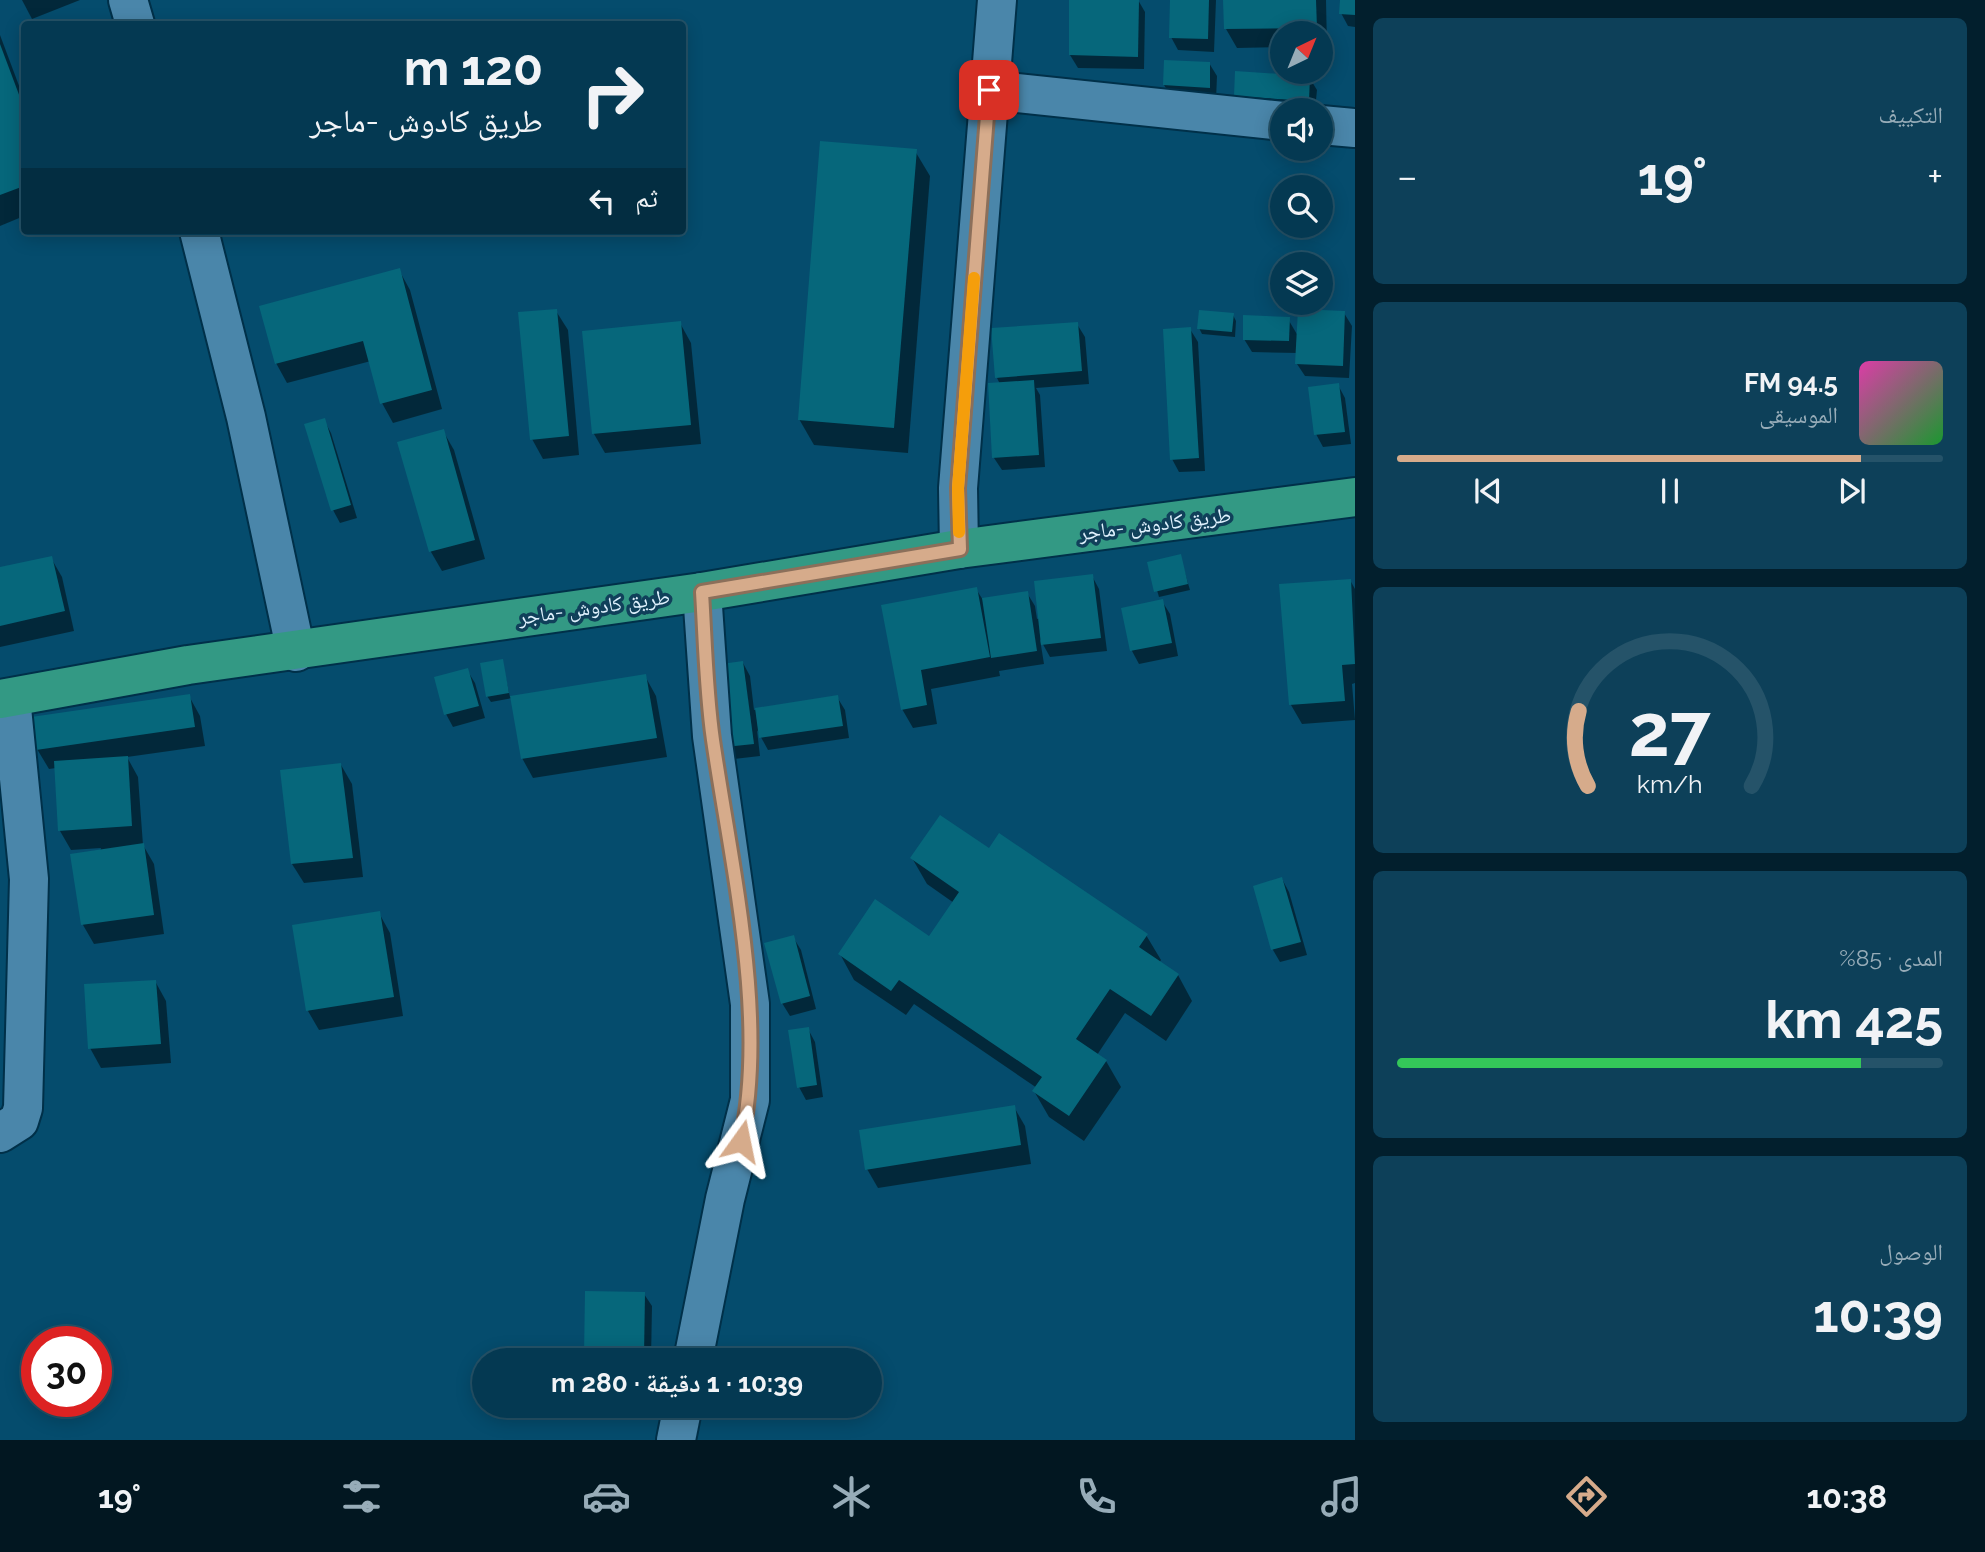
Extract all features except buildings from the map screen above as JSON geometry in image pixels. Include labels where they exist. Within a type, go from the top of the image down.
[{"type":"highway","name":"طريق كادوش -ماجر","points":[[5,699],[188,665],[296,652],[702,592],[960,549],[1355,497]]},
{"type":"street","points":[[128,0],[134,21]]},
{"type":"street","points":[[960,549],[958,488],[997,0]]},
{"type":"street","points":[[989,90],[1270,120]]},
{"type":"street","points":[[1333,126],[1355,128]]},
{"type":"street","points":[[200,235],[246,417],[296,652]]},
{"type":"street","points":[[695,1348],[725,1199],[750,1100],[750,1004],[712,736],[702,592]]},
{"type":"street","points":[[0,1133],[19,1121],[23,1108],[29,878],[5,699]]},
{"type":"street","points":[[676,1440],[680,1418]]},
{"type":"slow traffic","points":[[959,532],[958,488],[974,278]]},
{"type":"route","points":[[741,1141],[750,1100],[750,1004],[712,736],[702,592],[960,549],[958,488],[989,90]]}]
